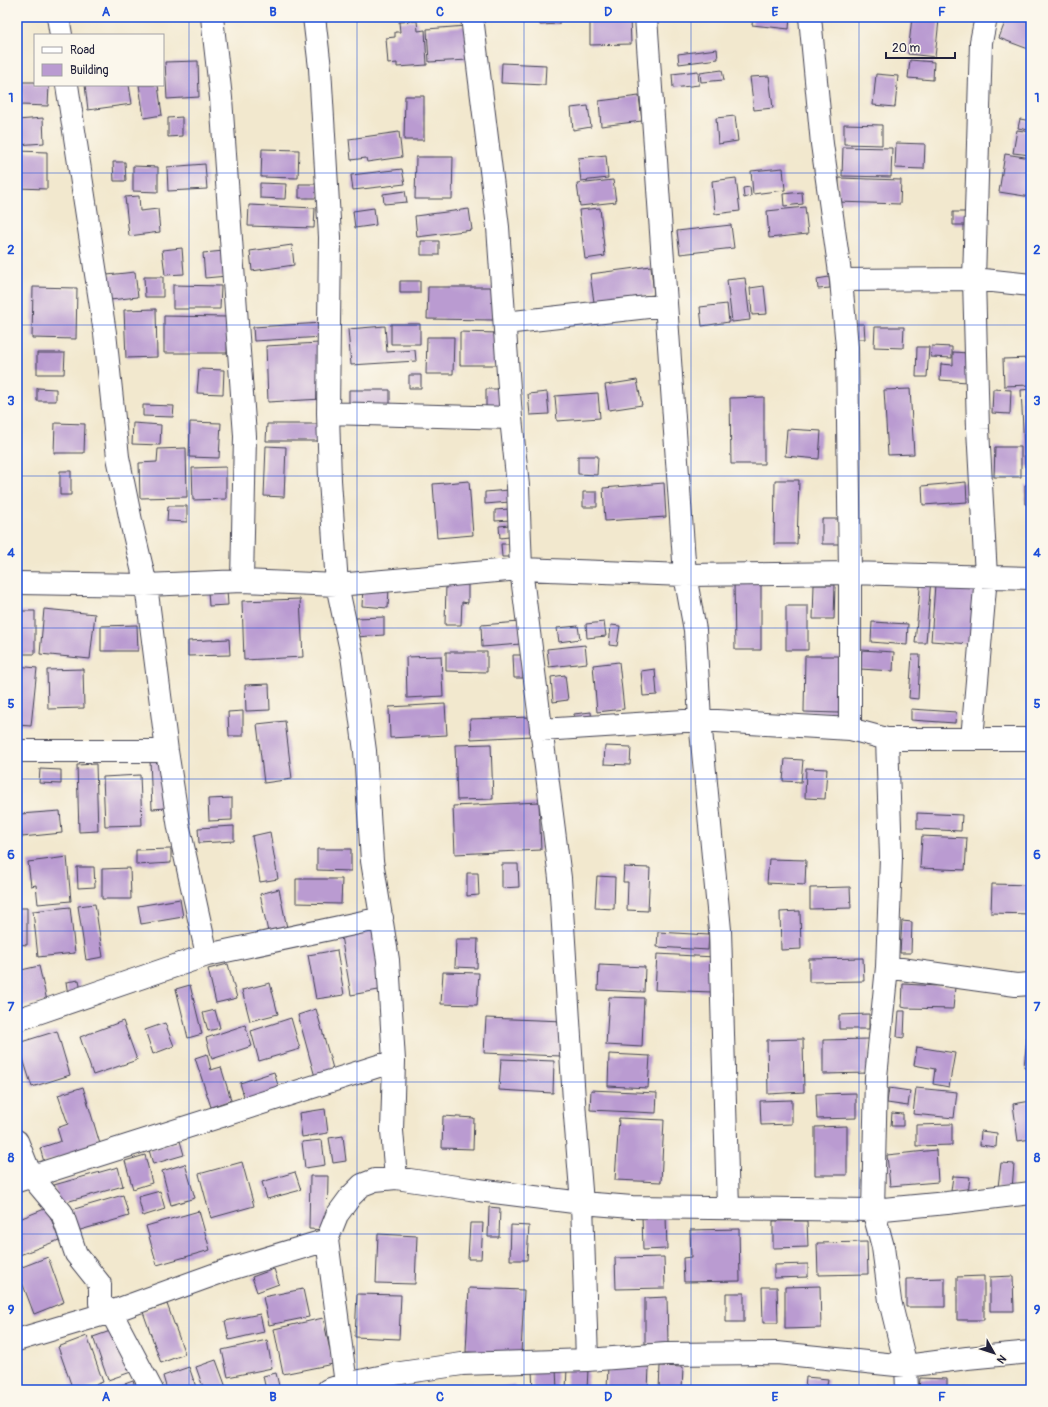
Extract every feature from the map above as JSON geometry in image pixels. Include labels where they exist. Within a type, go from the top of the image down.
[{"type":"street","points":[[58,17],[61,34]]},
{"type":"street","points":[[212,17],[221,98],[246,436],[242,581]]},
{"type":"street","points":[[314,17],[320,68],[330,237],[328,414],[330,480],[337,585],[352,655],[364,744],[372,861],[388,960],[394,1061],[392,1131],[396,1178]]},
{"type":"street","points":[[472,17],[498,227],[511,418],[518,486],[521,569],[560,878],[582,1203],[587,1360]]},
{"type":"street","points":[[646,17],[685,575],[695,630],[700,720],[720,930],[728,1208]]},
{"type":"street","points":[[810,17],[822,144],[841,280],[847,347],[850,573],[850,729]]},
{"type":"street","points":[[972,739],[986,576],[978,429],[974,279],[981,42],[986,17]]},
{"type":"street","points":[[67,86],[106,333],[118,457],[146,585],[167,751],[179,828],[207,955]]},
{"type":"street","points":[[841,280],[974,279],[1031,285]]},
{"type":"street","points":[[505,323],[666,305]]},
{"type":"street","points":[[328,414],[511,418]]},
{"type":"street","points":[[17,583],[146,585],[242,581],[337,585],[521,569],[685,575],[850,573],[1031,578]]},
{"type":"street","points":[[541,730],[700,720],[850,729],[887,739],[1031,739]]},
{"type":"street","points":[[887,739],[891,857],[887,967],[876,1077],[873,1210],[883,1248],[890,1301],[906,1366],[907,1390]]},
{"type":"street","points":[[17,751],[167,751]]},
{"type":"street","points":[[17,1020],[207,955],[382,918]]},
{"type":"street","points":[[887,967],[1016,985],[1031,984]]},
{"type":"street","points":[[24,1178],[394,1061]]},
{"type":"street","points":[[17,1141],[24,1178],[62,1213],[76,1254],[100,1284],[100,1303],[111,1312],[152,1390]]},
{"type":"street","points":[[1031,1193],[873,1210],[632,1207],[582,1203],[396,1178],[375,1180],[362,1185],[351,1196],[337,1215],[327,1240],[337,1387],[394,1374],[462,1364],[587,1360],[666,1354],[777,1354],[906,1366],[1031,1352]]},
{"type":"street","points":[[17,1340],[111,1312],[228,1270],[327,1240]]},
{"type":"building","points":[[539,17],[559,17],[559,24],[540,25]]},
{"type":"building","points":[[590,17],[630,17],[631,44],[590,45]]},
{"type":"building","points":[[753,17],[790,17],[789,29],[752,25]]},
{"type":"building","points":[[912,17],[939,20],[935,57],[908,54]]},
{"type":"building","points":[[952,17],[975,17],[974,22]]},
{"type":"building","points":[[1007,17],[1031,17],[1031,50],[999,38]]},
{"type":"building","points":[[417,21],[418,31],[425,30],[427,65],[397,67],[397,63],[388,64],[386,38],[395,37],[395,32],[400,32],[399,22]]},
{"type":"building","points":[[466,26],[469,60],[429,62],[427,29]]},
{"type":"building","points":[[717,49],[718,59],[679,64],[678,54]]},
{"type":"building","points":[[910,60],[934,62],[933,80],[908,78]]},
{"type":"building","points":[[198,61],[199,97],[167,99],[165,62]]},
{"type":"building","points":[[502,63],[546,65],[545,85],[501,83]]},
{"type":"building","points":[[722,70],[724,80],[701,82],[700,73]]},
{"type":"building","points":[[698,71],[699,85],[673,88],[672,74]]},
{"type":"building","points":[[876,74],[898,76],[895,107],[873,105]]},
{"type":"building","points":[[769,76],[773,108],[754,110],[750,77]]},
{"type":"building","points":[[22,82],[34,82],[34,86],[49,86],[48,106],[21,105]]},
{"type":"building","points":[[85,86],[129,86],[132,104],[88,110]]},
{"type":"building","points":[[139,86],[158,86],[162,115],[144,118]]},
{"type":"building","points":[[405,96],[424,96],[424,140],[404,140]]},
{"type":"building","points":[[639,96],[642,121],[601,126],[599,101]]},
{"type":"building","points":[[588,106],[591,127],[573,130],[571,108]]},
{"type":"building","points":[[735,116],[738,141],[718,144],[716,118]]},
{"type":"building","points":[[182,117],[182,136],[168,137],[168,118]]},
{"type":"building","points":[[43,118],[44,143],[17,145],[17,120]]},
{"type":"building","points":[[1020,119],[1031,121],[1029,130],[1018,128]]},
{"type":"building","points":[[844,124],[882,125],[882,145],[844,144]]},
{"type":"building","points":[[1017,130],[1031,132],[1031,155],[1013,153]]},
{"type":"building","points":[[399,132],[402,157],[367,162],[366,158],[351,160],[349,139]]},
{"type":"building","points":[[896,143],[925,144],[924,169],[895,168]]},
{"type":"building","points":[[843,147],[892,148],[891,177],[842,176]]},
{"type":"building","points":[[262,149],[299,150],[298,178],[261,177]]},
{"type":"building","points":[[17,151],[47,152],[47,189],[17,188]]},
{"type":"building","points":[[1005,154],[1031,158],[1031,197],[999,192]]},
{"type":"building","points":[[606,155],[608,178],[581,181],[578,158]]},
{"type":"building","points":[[416,157],[453,157],[452,199],[415,199]]},
{"type":"building","points":[[113,162],[125,162],[126,181],[114,181]]},
{"type":"building","points":[[205,164],[207,189],[168,191],[167,167]]},
{"type":"building","points":[[133,166],[158,167],[158,192],[133,191]]},
{"type":"building","points":[[783,168],[785,190],[753,194],[751,171]]},
{"type":"building","points":[[402,169],[405,184],[353,190],[351,175]]},
{"type":"building","points":[[736,178],[740,211],[715,214],[712,181]]},
{"type":"building","points":[[839,178],[901,180],[900,204],[838,202]]},
{"type":"building","points":[[613,180],[616,202],[580,206],[577,184]]},
{"type":"building","points":[[260,183],[286,184],[285,199],[260,198]]},
{"type":"building","points":[[299,184],[320,184],[319,198],[299,198]]},
{"type":"building","points":[[750,187],[751,196],[744,198],[743,188]]},
{"type":"building","points":[[405,191],[407,202],[384,204],[383,194]]},
{"type":"building","points":[[802,192],[803,204],[784,206],[783,194]]},
{"type":"building","points":[[139,196],[140,211],[158,209],[160,232],[129,236],[125,197]]},
{"type":"building","points":[[249,205],[315,208],[314,228],[248,226]]},
{"type":"building","points":[[805,207],[808,234],[769,238],[767,211]]},
{"type":"building","points":[[374,208],[376,225],[355,228],[353,211]]},
{"type":"building","points":[[600,208],[605,256],[585,259],[579,210]]},
{"type":"building","points":[[469,209],[472,230],[417,237],[415,216]]},
{"type":"building","points":[[953,212],[972,212],[972,225],[953,225]]},
{"type":"building","points":[[731,225],[734,248],[680,254],[677,231]]},
{"type":"building","points":[[421,241],[439,241],[439,255],[421,255]]},
{"type":"building","points":[[292,245],[294,265],[252,271],[250,251]]},
{"type":"building","points":[[182,248],[184,274],[165,275],[162,250]]},
{"type":"building","points":[[224,251],[227,276],[205,278],[203,253]]},
{"type":"building","points":[[651,266],[654,295],[594,302],[590,274]]},
{"type":"building","points":[[135,272],[138,297],[110,300],[107,275]]},
{"type":"building","points":[[144,277],[163,277],[163,297],[145,297]]},
{"type":"building","points":[[829,277],[830,288],[818,289],[817,279]]},
{"type":"building","points":[[745,278],[750,320],[732,322],[727,280]]},
{"type":"building","points":[[400,281],[420,281],[420,293],[400,293]]},
{"type":"building","points":[[173,285],[221,286],[220,309],[173,309]]},
{"type":"building","points":[[764,286],[767,314],[752,315],[750,288]]},
{"type":"building","points":[[33,287],[77,288],[76,339],[32,338]]},
{"type":"building","points":[[428,287],[493,287],[493,320],[427,319]]},
{"type":"building","points":[[727,304],[729,322],[702,326],[700,307]]},
{"type":"building","points":[[156,309],[157,357],[126,358],[124,310]]},
{"type":"building","points":[[164,316],[228,317],[227,353],[164,353]]},
{"type":"building","points":[[323,323],[324,337],[254,341],[253,327]]},
{"type":"building","points":[[391,324],[420,324],[420,344],[391,344]]},
{"type":"building","points":[[855,324],[864,324],[865,339],[855,339]]},
{"type":"building","points":[[385,326],[387,352],[415,350],[416,361],[351,365],[348,329]]},
{"type":"building","points":[[875,327],[904,327],[903,348],[874,347]]},
{"type":"building","points":[[460,332],[498,333],[497,365],[460,365]]},
{"type":"building","points":[[427,337],[454,337],[453,374],[426,374]]},
{"type":"building","points":[[319,343],[322,399],[268,402],[266,346]]},
{"type":"building","points":[[932,346],[952,347],[952,358],[931,357]]},
{"type":"building","points":[[917,347],[929,347],[927,377],[916,377]]},
{"type":"building","points":[[953,352],[968,353],[967,382],[940,380],[941,364],[953,365]]},
{"type":"building","points":[[37,353],[65,353],[64,374],[37,374]]},
{"type":"building","points":[[1031,358],[1031,385],[1004,386],[1003,359]]},
{"type":"building","points":[[199,369],[224,370],[223,394],[197,393]]},
{"type":"building","points":[[409,375],[421,375],[421,388],[409,388]]},
{"type":"building","points":[[637,380],[642,405],[609,410],[605,385]]},
{"type":"building","points":[[37,388],[56,389],[56,401],[37,401]]},
{"type":"building","points":[[486,389],[501,389],[501,408],[486,408]]},
{"type":"building","points":[[910,389],[914,454],[888,455],[884,390]]},
{"type":"building","points":[[993,389],[1011,390],[1010,414],[992,413]]},
{"type":"building","points":[[1031,389],[1031,466],[1025,467],[1021,390]]},
{"type":"building","points":[[349,390],[390,390],[390,408],[349,407]]},
{"type":"building","points":[[547,392],[549,414],[530,415],[528,394]]},
{"type":"building","points":[[598,393],[600,418],[557,421],[555,396]]},
{"type":"building","points":[[764,397],[764,464],[731,464],[730,398]]},
{"type":"building","points":[[143,405],[174,406],[173,417],[143,416]]},
{"type":"building","points":[[190,422],[221,423],[219,458],[189,457]]},
{"type":"building","points":[[55,423],[85,424],[84,453],[54,453]]},
{"type":"building","points":[[133,423],[161,425],[160,445],[132,444]]},
{"type":"building","points":[[267,424],[319,424],[319,441],[266,441]]},
{"type":"building","points":[[787,429],[821,431],[819,459],[785,456]]},
{"type":"building","points":[[266,446],[286,447],[284,497],[264,496]]},
{"type":"building","points":[[995,447],[1021,447],[1021,477],[994,477]]},
{"type":"building","points":[[186,448],[187,497],[140,498],[139,463],[157,462],[158,449]]},
{"type":"building","points":[[578,456],[598,456],[597,475],[578,474]]},
{"type":"building","points":[[226,467],[226,499],[193,500],[192,468]]},
{"type":"building","points":[[60,471],[71,471],[71,495],[60,495]]},
{"type":"building","points":[[775,480],[799,480],[797,544],[774,544]]},
{"type":"building","points":[[469,481],[473,535],[437,538],[433,484]]},
{"type":"building","points":[[966,482],[967,502],[923,505],[922,486]]},
{"type":"building","points":[[664,483],[666,517],[605,521],[603,488]]},
{"type":"building","points":[[1025,485],[1031,485],[1031,505],[1025,504]]},
{"type":"building","points":[[509,490],[510,502],[485,504],[485,492]]},
{"type":"building","points":[[583,492],[597,492],[597,507],[583,507]]},
{"type":"building","points":[[168,506],[187,506],[187,522],[167,521]]},
{"type":"building","points":[[509,509],[510,520],[495,521],[495,510]]},
{"type":"building","points":[[822,519],[839,519],[839,544],[822,544]]},
{"type":"building","points":[[509,525],[509,537],[500,538],[499,526]]},
{"type":"building","points":[[501,544],[509,544],[510,557],[502,557]]},
{"type":"building","points":[[921,577],[931,578],[926,643],[915,643]]},
{"type":"building","points":[[734,582],[761,582],[761,650],[735,650]]},
{"type":"building","points":[[446,584],[468,585],[468,603],[462,602],[461,625],[445,625]]},
{"type":"building","points":[[935,584],[975,586],[971,644],[931,641]]},
{"type":"building","points":[[814,585],[835,585],[834,619],[813,619]]},
{"type":"building","points":[[363,587],[389,588],[388,608],[362,606]]},
{"type":"building","points":[[227,590],[228,605],[209,606],[208,591]]},
{"type":"building","points":[[300,599],[303,657],[244,660],[242,601]]},
{"type":"building","points":[[786,606],[808,606],[808,650],[786,650]]},
{"type":"building","points":[[44,609],[95,614],[90,659],[40,654]]},
{"type":"building","points":[[17,611],[35,611],[35,654],[17,654]]},
{"type":"building","points":[[384,617],[384,635],[356,637],[356,618]]},
{"type":"building","points":[[520,622],[521,644],[482,647],[481,625]]},
{"type":"building","points":[[604,622],[606,636],[587,638],[586,624]]},
{"type":"building","points":[[872,622],[908,624],[907,645],[871,642]]},
{"type":"building","points":[[137,625],[138,651],[101,651],[101,626]]},
{"type":"building","points":[[611,625],[620,626],[617,646],[609,645]]},
{"type":"building","points":[[578,626],[580,639],[559,642],[557,628]]},
{"type":"building","points":[[229,639],[230,655],[188,656],[188,641]]},
{"type":"building","points":[[585,645],[587,663],[549,667],[547,649]]},
{"type":"building","points":[[862,650],[894,652],[893,671],[860,669]]},
{"type":"building","points":[[446,652],[487,652],[487,672],[446,671]]},
{"type":"building","points":[[513,655],[522,655],[523,678],[514,678]]},
{"type":"building","points":[[912,655],[920,655],[918,699],[909,698]]},
{"type":"building","points":[[441,656],[443,696],[407,698],[406,657]]},
{"type":"building","points":[[805,656],[840,656],[839,713],[804,712]]},
{"type":"building","points":[[619,662],[624,709],[597,712],[593,665]]},
{"type":"building","points":[[17,666],[37,668],[31,726],[17,725]]},
{"type":"building","points":[[83,669],[84,708],[48,709],[47,670]]},
{"type":"building","points":[[655,669],[657,695],[643,696],[641,671]]},
{"type":"building","points":[[565,675],[568,700],[553,702],[551,677]]},
{"type":"building","points":[[269,684],[270,710],[246,711],[245,685]]},
{"type":"building","points":[[445,704],[447,735],[390,738],[389,707]]},
{"type":"building","points":[[911,709],[956,712],[955,723],[911,720]]},
{"type":"building","points":[[243,711],[243,736],[229,736],[228,712]]},
{"type":"building","points":[[591,712],[592,723],[575,725],[574,714]]},
{"type":"building","points":[[532,717],[533,736],[471,739],[470,719]]},
{"type":"building","points":[[285,721],[292,779],[264,783],[257,724]]},
{"type":"building","points":[[491,744],[493,799],[457,800],[455,745]]},
{"type":"building","points":[[605,746],[631,747],[630,765],[604,764]]},
{"type":"building","points":[[165,758],[167,808],[152,809],[150,759]]},
{"type":"building","points":[[785,759],[803,760],[801,782],[783,781]]},
{"type":"building","points":[[96,764],[98,831],[79,832],[77,765]]},
{"type":"building","points":[[806,768],[827,769],[825,799],[805,798]]},
{"type":"building","points":[[40,769],[61,770],[61,784],[39,783]]},
{"type":"building","points":[[140,775],[142,825],[105,826],[103,777]]},
{"type":"building","points":[[232,798],[232,820],[209,821],[208,799]]},
{"type":"building","points":[[539,802],[541,850],[455,854],[453,806]]},
{"type":"building","points":[[60,811],[62,833],[22,837],[20,814]]},
{"type":"building","points":[[917,813],[962,815],[961,831],[917,829]]},
{"type":"building","points":[[234,826],[234,841],[199,843],[198,828]]},
{"type":"building","points":[[270,832],[278,879],[260,882],[252,836]]},
{"type":"building","points":[[922,836],[967,838],[965,870],[920,868]]},
{"type":"building","points":[[171,849],[171,863],[136,865],[136,850]]},
{"type":"building","points":[[317,849],[351,849],[351,871],[317,870]]},
{"type":"building","points":[[67,857],[71,901],[38,904],[36,885],[31,886],[28,862]]},
{"type":"building","points":[[769,859],[806,860],[805,885],[767,883]]},
{"type":"building","points":[[502,864],[518,864],[519,887],[502,888]]},
{"type":"building","points":[[77,867],[94,867],[95,887],[78,888]]},
{"type":"building","points":[[624,867],[650,868],[648,911],[627,910],[628,882],[623,882]]},
{"type":"building","points":[[130,868],[131,899],[102,899],[102,869]]},
{"type":"building","points":[[467,873],[478,873],[479,895],[467,896]]},
{"type":"building","points":[[597,876],[615,877],[614,909],[595,908]]},
{"type":"building","points":[[296,879],[342,879],[341,904],[296,903]]},
{"type":"building","points":[[992,884],[1031,885],[1031,914],[991,913]]},
{"type":"building","points":[[850,887],[851,908],[810,909],[810,888]]},
{"type":"building","points":[[279,889],[287,928],[268,932],[260,894]]},
{"type":"building","points":[[180,899],[183,917],[141,924],[138,906]]},
{"type":"building","points":[[95,904],[103,957],[86,960],[78,906]]},
{"type":"building","points":[[70,907],[75,953],[38,957],[33,911]]},
{"type":"building","points":[[17,908],[27,908],[27,945],[17,944]]},
{"type":"building","points":[[800,911],[801,949],[781,950],[780,912]]},
{"type":"building","points":[[902,921],[912,922],[911,953],[900,953]]},
{"type":"building","points":[[375,930],[384,989],[351,995],[341,936]]},
{"type":"building","points":[[658,932],[709,935],[708,950],[657,947]]},
{"type":"building","points":[[456,939],[478,939],[477,968],[455,967]]},
{"type":"building","points":[[337,950],[344,995],[316,999],[308,955]]},
{"type":"building","points":[[657,954],[715,957],[713,992],[655,990]]},
{"type":"building","points":[[863,958],[864,981],[809,982],[809,959]]},
{"type":"building","points":[[228,964],[237,998],[216,1003],[208,969]]},
{"type":"building","points":[[599,965],[645,967],[644,992],[598,990]]},
{"type":"building","points":[[39,966],[47,1001],[17,1007],[17,971]]},
{"type":"building","points":[[443,972],[479,973],[477,1005],[441,1004]]},
{"type":"building","points":[[79,980],[81,992],[68,995],[66,982]]},
{"type":"building","points":[[270,983],[278,1014],[250,1021],[242,990]]},
{"type":"building","points":[[903,984],[955,987],[953,1009],[902,1007]]},
{"type":"building","points":[[190,985],[202,1034],[188,1038],[176,989]]},
{"type":"building","points":[[609,997],[644,998],[642,1047],[606,1045]]},
{"type":"building","points":[[316,1009],[334,1072],[315,1077],[298,1015]]},
{"type":"building","points":[[215,1010],[220,1028],[208,1031],[203,1013]]},
{"type":"building","points":[[899,1011],[905,1011],[904,1038],[897,1037]]},
{"type":"building","points":[[869,1014],[869,1029],[839,1029],[839,1015]]},
{"type":"building","points":[[291,1018],[300,1049],[259,1061],[251,1031]]},
{"type":"building","points":[[486,1018],[563,1021],[561,1056],[484,1053]]},
{"type":"building","points":[[123,1021],[137,1060],[93,1075],[80,1037]]},
{"type":"building","points":[[165,1023],[174,1046],[153,1054],[145,1030]]},
{"type":"building","points":[[245,1025],[252,1046],[212,1059],[206,1038]]},
{"type":"building","points":[[57,1031],[70,1075],[32,1087],[18,1043]]},
{"type":"building","points":[[1027,1037],[1031,1037],[1031,1067],[1024,1067]]},
{"type":"building","points":[[803,1039],[804,1092],[768,1094],[767,1040]]},
{"type":"building","points":[[869,1039],[869,1073],[823,1074],[823,1040]]},
{"type":"building","points":[[917,1047],[955,1053],[949,1087],[933,1084],[935,1069],[914,1065]]},
{"type":"building","points":[[207,1054],[211,1070],[221,1067],[231,1100],[211,1107],[195,1058]]},
{"type":"building","points":[[609,1054],[650,1056],[648,1088],[608,1086]]},
{"type":"building","points":[[501,1059],[554,1061],[553,1093],[499,1090]]},
{"type":"building","points":[[274,1072],[280,1092],[246,1103],[240,1083]]},
{"type":"building","points":[[83,1087],[100,1144],[44,1162],[40,1148],[61,1141],[57,1128],[68,1124],[58,1095]]},
{"type":"building","points":[[889,1088],[910,1091],[908,1106],[887,1103]]},
{"type":"building","points":[[916,1088],[957,1092],[954,1118],[913,1114]]},
{"type":"building","points":[[591,1090],[657,1093],[656,1113],[590,1110]]},
{"type":"building","points":[[856,1093],[856,1118],[817,1119],[816,1094]]},
{"type":"building","points":[[792,1100],[792,1124],[761,1125],[760,1101]]},
{"type":"building","points":[[1031,1101],[1031,1139],[1018,1141],[1013,1104]]},
{"type":"building","points":[[325,1109],[328,1133],[302,1137],[299,1113]]},
{"type":"building","points":[[892,1113],[903,1114],[903,1126],[891,1126]]},
{"type":"building","points":[[443,1116],[474,1118],[473,1149],[442,1148]]},
{"type":"building","points":[[619,1118],[664,1120],[661,1182],[615,1180]]},
{"type":"building","points":[[952,1124],[952,1145],[916,1146],[916,1125]]},
{"type":"building","points":[[847,1126],[847,1175],[815,1175],[815,1127]]},
{"type":"building","points":[[981,1131],[997,1133],[996,1147],[980,1145]]},
{"type":"building","points":[[343,1136],[346,1161],[333,1163],[329,1138]]},
{"type":"building","points":[[322,1140],[325,1165],[305,1168],[302,1142]]},
{"type":"building","points":[[180,1141],[184,1155],[153,1164],[149,1150]]},
{"type":"building","points":[[936,1150],[938,1182],[890,1186],[887,1155]]},
{"type":"building","points":[[145,1155],[152,1183],[133,1189],[125,1161]]},
{"type":"building","points":[[242,1162],[254,1206],[211,1218],[199,1174]]},
{"type":"building","points":[[1001,1163],[1014,1164],[1012,1189],[998,1187]]},
{"type":"building","points":[[185,1164],[195,1198],[171,1205],[162,1171]]},
{"type":"building","points":[[118,1167],[123,1186],[59,1204],[54,1185]]},
{"type":"building","points":[[295,1172],[301,1190],[267,1199],[262,1182]]},
{"type":"building","points":[[310,1176],[328,1176],[327,1230],[309,1229]]},
{"type":"building","points":[[953,1176],[970,1177],[968,1193],[951,1191]]},
{"type":"building","points":[[160,1191],[165,1209],[143,1216],[138,1197]]},
{"type":"building","points":[[123,1195],[129,1216],[77,1231],[71,1210]]},
{"type":"building","points":[[489,1207],[500,1208],[499,1237],[488,1237]]},
{"type":"building","points":[[47,1208],[59,1240],[17,1256],[17,1220]]},
{"type":"building","points":[[199,1211],[210,1250],[157,1265],[146,1226]]},
{"type":"building","points":[[642,1216],[666,1216],[667,1249],[643,1250]]},
{"type":"building","points":[[773,1221],[807,1221],[808,1247],[773,1248]]},
{"type":"building","points":[[470,1223],[483,1223],[481,1259],[468,1259]]},
{"type":"building","points":[[511,1225],[529,1226],[527,1260],[510,1260]]},
{"type":"building","points":[[739,1229],[740,1281],[684,1282],[683,1258],[691,1257],[690,1230]]},
{"type":"building","points":[[378,1234],[417,1236],[415,1284],[376,1283]]},
{"type":"building","points":[[867,1242],[868,1274],[818,1275],[817,1243]]},
{"type":"building","points":[[48,1257],[64,1302],[34,1314],[17,1269]]},
{"type":"building","points":[[664,1257],[665,1288],[616,1289],[615,1258]]},
{"type":"building","points":[[808,1264],[808,1277],[774,1278],[774,1265]]},
{"type":"building","points":[[274,1269],[279,1284],[257,1292],[252,1277]]},
{"type":"building","points":[[984,1276],[984,1320],[957,1320],[957,1277]]},
{"type":"building","points":[[1013,1276],[1014,1311],[990,1311],[990,1277]]},
{"type":"building","points":[[945,1278],[945,1307],[906,1307],[906,1279]]},
{"type":"building","points":[[820,1286],[821,1328],[785,1329],[785,1287]]},
{"type":"building","points":[[762,1287],[777,1287],[778,1323],[763,1323]]},
{"type":"building","points":[[469,1288],[524,1290],[521,1355],[466,1352]]},
{"type":"building","points":[[303,1289],[309,1317],[269,1325],[263,1297]]},
{"type":"building","points":[[726,1293],[744,1293],[744,1322],[726,1322]]},
{"type":"building","points":[[357,1294],[401,1295],[399,1339],[355,1337]]},
{"type":"building","points":[[667,1297],[668,1343],[645,1344],[645,1298]]},
{"type":"building","points":[[167,1304],[185,1354],[161,1363],[143,1312]]},
{"type":"building","points":[[260,1314],[264,1332],[229,1340],[225,1321]]},
{"type":"building","points":[[323,1318],[333,1364],[283,1374],[274,1329]]},
{"type":"building","points":[[116,1329],[131,1372],[108,1380],[93,1337]]},
{"type":"building","points":[[87,1336],[103,1382],[81,1390],[73,1390],[58,1347]]},
{"type":"building","points":[[267,1340],[272,1368],[228,1377],[222,1350]]},
{"type":"building","points":[[216,1360],[227,1390],[204,1390],[196,1367]]},
{"type":"building","points":[[608,1365],[649,1367],[648,1390],[607,1390]]},
{"type":"building","points":[[660,1366],[683,1367],[682,1390],[659,1390]]},
{"type":"building","points":[[189,1367],[197,1390],[167,1390],[163,1376]]},
{"type":"building","points":[[567,1368],[588,1369],[587,1390],[566,1390]]},
{"type":"building","points":[[556,1369],[557,1390],[533,1390],[532,1371]]},
{"type":"building","points":[[276,1373],[280,1390],[266,1390],[263,1376]]},
{"type":"building","points":[[806,1377],[828,1379],[826,1390],[805,1390]]},
{"type":"building","points":[[920,1378],[947,1379],[947,1390],[919,1390]]},
{"type":"building","points":[[133,1381],[136,1390],[108,1390]]},
{"type":"building","points":[[401,1382],[403,1390],[363,1390]]},
{"type":"building","points":[[515,1384],[517,1390],[490,1390],[490,1389]]},
{"type":"building","points":[[878,1386],[893,1388],[893,1390],[878,1390]]}]
